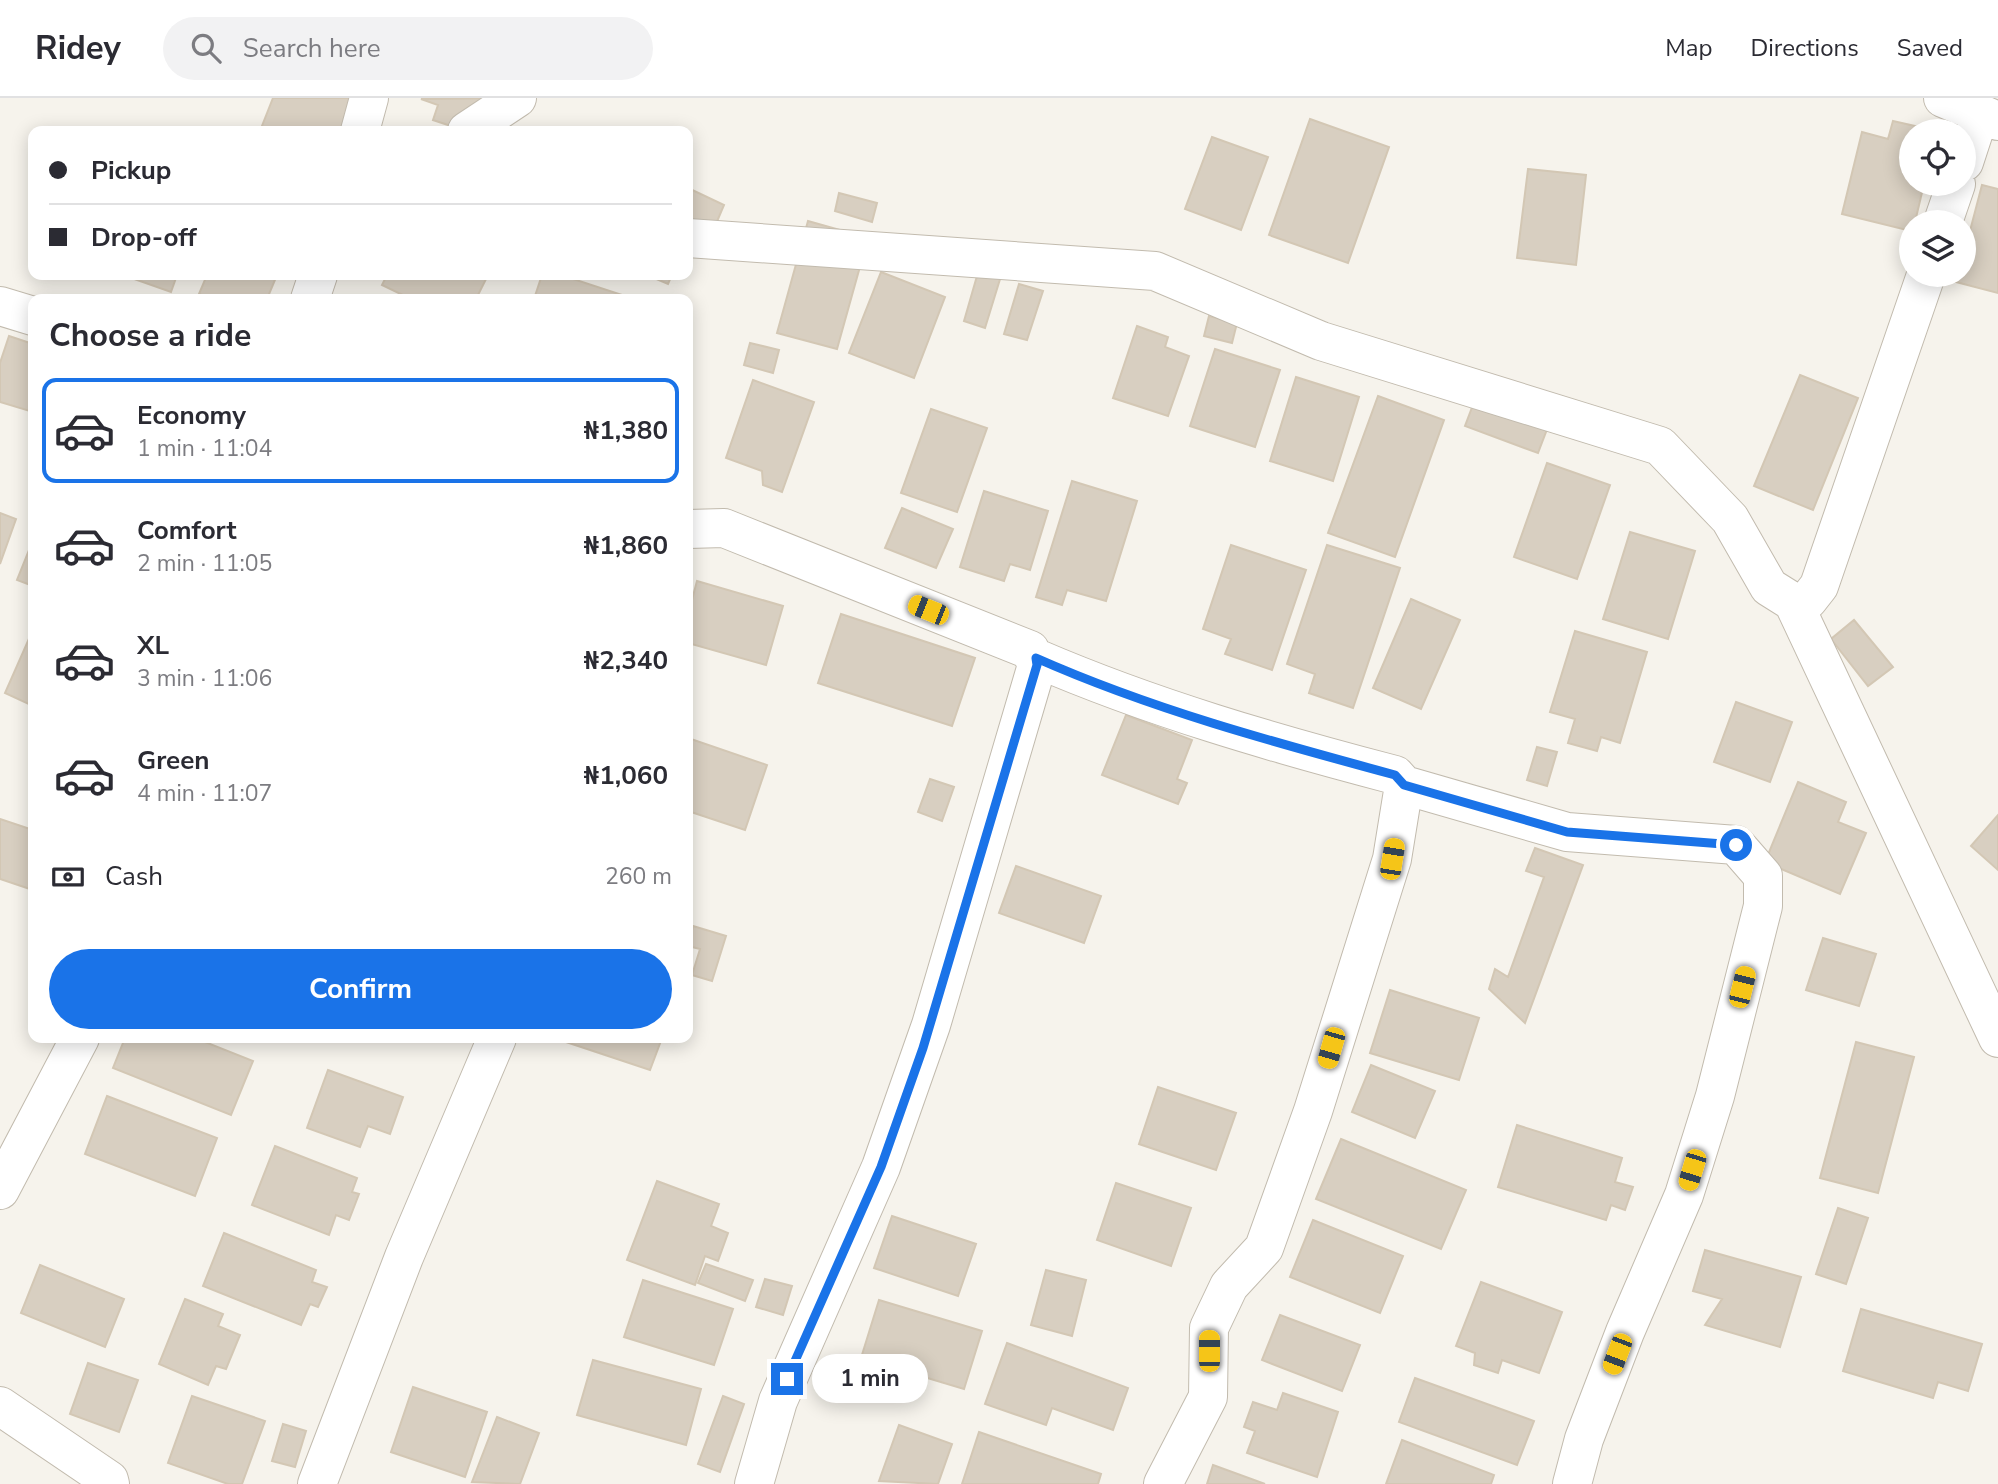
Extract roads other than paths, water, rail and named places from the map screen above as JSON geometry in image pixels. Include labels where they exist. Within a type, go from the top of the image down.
[{"type":"street","points":[[361,126],[369,98]]},
{"type":"street","points":[[375,126],[381,98]]},
{"type":"street","points":[[475,126],[517,98]]},
{"type":"street","points":[[1943,98],[1989,117],[1976,140]]},
{"type":"street","points":[[693,238],[1155,271],[1321,341],[1660,446],[1730,519],[1769,587],[1793,602],[1998,1038]]},
{"type":"street","points":[[1793,602],[1808,600],[1819,586],[1922,287]]},
{"type":"street","points":[[0,306],[28,314]]},
{"type":"street","points":[[693,529],[724,528],[1030,650],[1037,665],[931,1024],[881,1167],[778,1401],[754,1484]]},
{"type":"street","points":[[1036,658],[1114,692],[1290,747],[1395,775],[1404,785],[1567,832],[1736,845],[1763,876],[1760,920],[1715,1096],[1684,1195],[1625,1332],[1584,1439],[1572,1484]]},
{"type":"street","points":[[1163,1484],[1208,1398],[1209,1328],[1229,1286],[1264,1248],[1308,1124],[1392,859],[1404,785]]},
{"type":"street","points":[[0,1190],[77,1043]]},
{"type":"street","points":[[317,1484],[404,1257],[495,1043]]},
{"type":"street","points":[[0,1406],[109,1479],[110,1484]]}]
